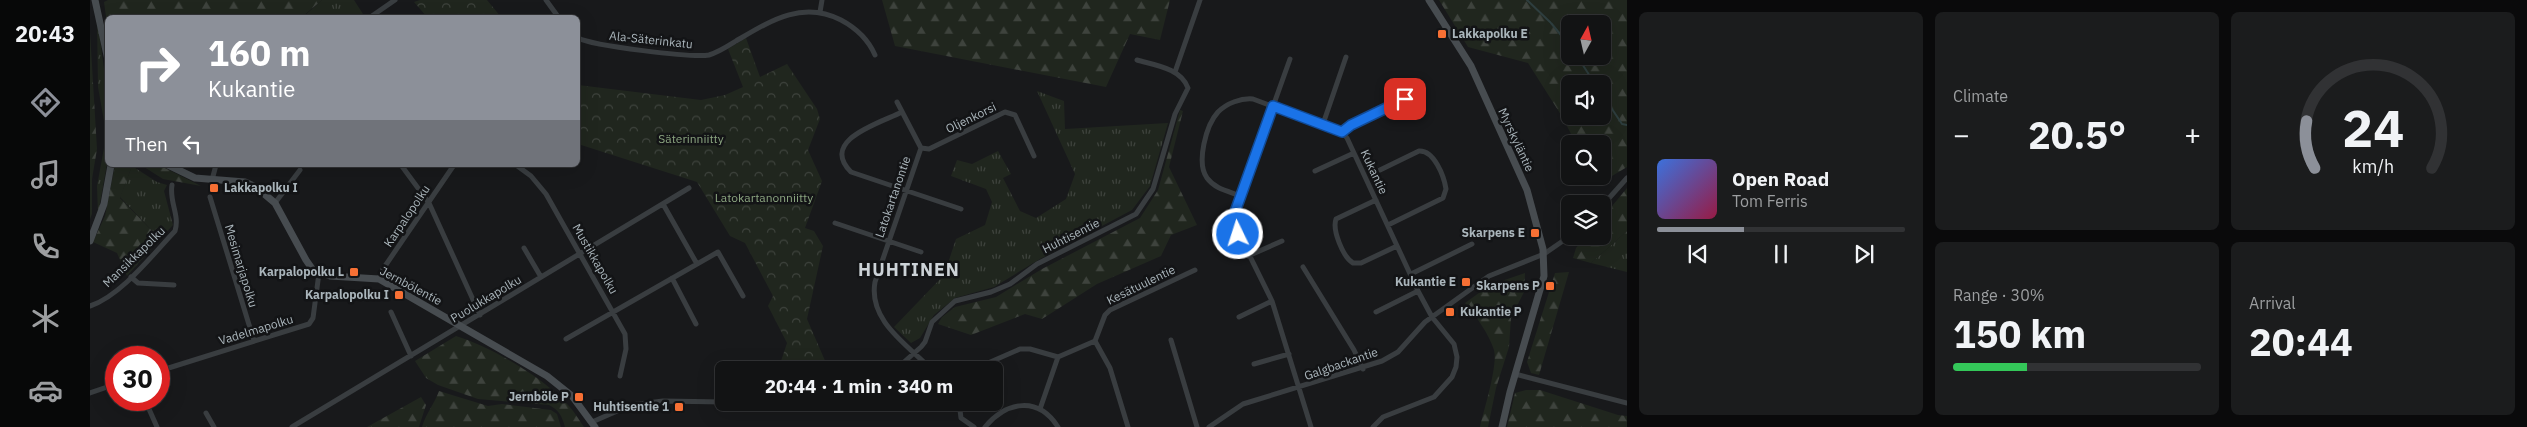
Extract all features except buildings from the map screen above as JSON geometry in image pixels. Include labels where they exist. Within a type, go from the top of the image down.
[{"type":"street","points":[[95,0],[105,45]]},
{"type":"street","points":[[373,15],[395,0]]},
{"type":"street","points":[[546,0],[557,15]]},
{"type":"street","points":[[820,12],[822,0]]},
{"type":"street","points":[[1136,60],[1175,72],[1200,0]]},
{"type":"street","name":"Myrskyläntie","points":[[1429,0],[1471,66],[1527,190],[1544,254],[1544,276],[1515,374],[1502,427]]},
{"type":"street","name":"Ala-Säterinkatu","points":[[580,39],[599,45],[705,55],[722,50],[782,15],[800,12],[820,12],[837,18],[866,38],[876,55]]},
{"type":"street","points":[[1323,124],[1346,57]]},
{"type":"street","points":[[1290,59],[1241,196],[1234,224],[1248,256],[1272,301],[1311,427]]},
{"type":"street","name":"Huhtisentie","points":[[905,361],[925,342],[932,322],[955,301],[992,292],[1010,284],[1037,264],[1136,214],[1153,189],[1175,114],[1188,91],[1186,82],[1175,72]]},
{"type":"street","points":[[1241,196],[1214,185],[1206,176],[1202,161],[1208,134],[1219,111],[1238,100],[1253,99],[1342,132],[1351,125],[1405,99]]},
{"type":"street","name":"Latokartanontie","points":[[897,102],[921,148],[875,282],[874,302],[883,320],[924,361]]},
{"type":"street","points":[[902,112],[851,137],[844,144],[841,157],[844,165],[851,172],[961,209]]},
{"type":"street","name":"Oljenkorsi","points":[[921,148],[929,149],[1006,112],[1011,112],[1015,115],[1034,156]]},
{"type":"street","name":"Kukantie","points":[[1342,132],[1354,153],[1418,291],[1432,317],[1454,344],[1456,367],[1452,377],[1434,397],[1383,417],[1373,427]]},
{"type":"street","points":[[1380,170],[1419,151],[1426,151],[1431,155],[1446,189],[1443,198],[1388,225]]},
{"type":"street","points":[[1315,171],[1354,153]]},
{"type":"street","points":[[90,241],[104,204],[112,167]]},
{"type":"street","points":[[172,167],[195,178],[244,182],[265,192],[275,203],[306,260],[313,270],[319,273]]},
{"type":"street","points":[[212,180],[215,167]]},
{"type":"street","points":[[402,167],[428,203],[480,315]]},
{"type":"street","name":"Karpalopolku","points":[[379,279],[383,269],[453,167]]},
{"type":"street","name":"Mustikkapolku","points":[[519,167],[531,176],[546,194],[614,312],[626,340],[620,376]]},
{"type":"street","points":[[275,203],[300,170]]},
{"type":"street","points":[[1611,196],[1627,178]]},
{"type":"street","name":"Mansikkapolku","points":[[90,306],[108,296],[130,278],[175,231],[178,222],[171,200],[172,185]]},
{"type":"street","name":"Puolukkapolku","points":[[292,427],[689,188]]},
{"type":"street","name":"Mesimarjapolku","points":[[210,197],[254,341]]},
{"type":"street","points":[[1376,200],[1336,219],[1334,228],[1347,258],[1353,263],[1361,263],[1397,246]]},
{"type":"street","points":[[664,204],[697,264]]},
{"type":"street","points":[[835,223],[921,252]]},
{"type":"street","points":[[1248,256],[1282,241]]},
{"type":"street","name":"Galgbackantie","points":[[1209,427],[1243,404],[1363,369],[1398,352],[1432,317],[1489,276],[1544,254],[1561,242]]},
{"type":"street","points":[[1410,274],[1472,244]]},
{"type":"street","points":[[524,248],[541,277]]},
{"type":"street","points":[[566,339],[718,252],[743,296]]},
{"type":"street","points":[[1304,267],[1354,350],[1363,369]]},
{"type":"street","name":"Kesätuulentie","points":[[1095,341],[1107,312],[1195,270]]},
{"type":"street","name":"Vadelmapolku","points":[[170,368],[312,321],[319,273]]},
{"type":"street","name":"Jernbölentie","points":[[319,273],[379,279],[547,376],[572,396],[594,425]]},
{"type":"street","points":[[130,278],[138,283],[174,285]]},
{"type":"street","points":[[672,278],[696,324]]},
{"type":"street","points":[[1376,312],[1418,291]]},
{"type":"street","points":[[1239,317],[1272,301]]},
{"type":"street","points":[[391,312],[411,356]]},
{"type":"street","points":[[1171,340],[1197,427]]},
{"type":"street","points":[[993,361],[1020,349],[1030,348],[1058,357],[1095,341],[1110,368],[1128,427]]},
{"type":"street","points":[[1254,364],[1288,354]]},
{"type":"street","points":[[1040,409],[1058,357]]},
{"type":"street","points":[[1515,374],[1627,403]]},
{"type":"street","points":[[90,393],[105,388]]},
{"type":"street","points":[[594,425],[631,405],[663,401],[715,402]]},
{"type":"street","points":[[985,427],[993,418],[1006,409],[1024,405],[1040,409],[1058,427]]},
{"type":"street","points":[[150,411],[157,427]]},
{"type":"street","points":[[960,411],[961,418],[974,427]]},
{"type":"street","points":[[206,413],[214,427]]},
{"type":"green space","points":[[108,0],[322,0],[304,15],[106,15],[104,2]]},
{"type":"green space","points":[[322,0],[354,0],[363,14],[361,15],[305,15]]},
{"type":"green space","points":[[420,0],[487,0],[499,15],[425,15],[414,2]]},
{"type":"green space","points":[[882,0],[1170,0],[1160,40],[1130,34],[1106,87],[895,46]]},
{"type":"green space","points":[[1439,0],[1627,0],[1627,167],[1611,177],[1611,135],[1572,135],[1566,125],[1611,125],[1611,75],[1561,75],[1561,115],[1528,63],[1468,47]]},
{"type":"green space","points":[[97,17],[105,76],[105,127],[98,87]]},
{"type":"green space","points":[[90,32],[97,149],[92,179],[92,214],[90,219]]},
{"type":"green space","points":[[746,38],[760,77],[787,64],[817,109],[820,119],[808,150],[822,181],[805,228],[814,231],[823,246],[807,319],[825,361],[781,361],[787,343],[768,306],[773,296],[745,243],[730,236],[697,182],[580,145],[580,85],[701,100],[725,95],[743,87],[728,49]]},
{"type":"green space","points":[[1037,91],[1064,101],[1065,129],[1168,123],[1150,186],[1132,210],[1040,259],[994,287],[955,298],[934,315],[920,338],[911,343],[894,327],[944,275],[956,239],[985,225],[992,202],[986,189],[951,176],[957,160],[972,164],[998,151],[1011,174],[1003,178],[1020,211],[1036,218],[1066,199],[1075,174]]},
{"type":"green space","points":[[1180,110],[1183,111],[1169,167],[1197,225],[1171,235],[1161,256],[1097,284],[1042,319],[1025,314],[971,335],[938,324],[942,317],[955,307],[996,297],[1042,269],[1140,218],[1158,190]]},
{"type":"green space","points":[[105,146],[106,167],[98,214],[97,186]]},
{"type":"green space","points":[[115,167],[132,167],[120,198],[160,239],[127,276],[117,253],[93,242],[105,216]]},
{"type":"green space","points":[[132,167],[134,167],[157,182],[167,185],[164,191],[173,225],[160,239],[120,197]]},
{"type":"green space","points":[[144,167],[163,167],[201,186],[163,179]]},
{"type":"green space","points":[[1627,188],[1627,231],[1591,263],[1573,258],[1578,245],[1611,245],[1611,207]]},
{"type":"green space","points":[[1627,231],[1627,272],[1591,263]]},
{"type":"green space","points":[[1569,272],[1539,375],[1531,373],[1527,362],[1555,273]]},
{"type":"green space","points":[[1525,273],[1524,292],[1511,318],[1509,347],[1496,388],[1488,427],[1480,427],[1495,357],[1494,350],[1482,325],[1465,303],[1490,285]]},
{"type":"green space","points":[[456,336],[500,355],[531,374],[568,405],[584,427],[565,427],[560,414],[549,405],[478,399],[438,385],[426,378],[415,361]]},
{"type":"green space","points":[[1526,390],[1540,390],[1618,415],[1627,416],[1627,427],[1507,427],[1515,393]]},
{"type":"green space","points":[[439,391],[488,406],[502,404],[551,410],[557,414],[561,427],[422,427]]},
{"type":"green space","points":[[421,397],[426,405],[419,427],[367,427]]},
{"type":"waterway","points":[[1527,0],[1550,22]]},
{"type":"waterway","points":[[1551,23],[1561,35]]},
{"type":"waterway","points":[[1583,65],[1589,75]]},
{"type":"waterway","points":[[1611,108],[1622,124],[1627,125]]},
{"type":"place","name":"Lakkapolku E","points":[[1442,34]]},
{"type":"place","name":"Lakkapolku I","points":[[214,188]]},
{"type":"place","name":"Skarpens E","points":[[1535,233]]},
{"type":"place","name":"Karpalopolku L","points":[[354,272]]},
{"type":"place","name":"Kukantie E","points":[[1466,282]]},
{"type":"place","name":"Skarpens P","points":[[1550,286]]},
{"type":"place","name":"Karpalopolku I","points":[[399,295]]},
{"type":"place","name":"Kukantie P","points":[[1450,312]]},
{"type":"place","name":"Jernböle P","points":[[579,397]]},
{"type":"place","name":"Huhtisentie 1","points":[[679,407]]},
{"type":"district","name":"HUHTINEN","points":[[909,270]]},
{"type":"route","points":[[1238,234],[1234,224],[1235,212],[1273,106],[1342,132],[1351,125],[1405,99]]},
{"type":"park label","name":"Säterinniitty","points":[[691,139]]},
{"type":"park label","name":"Latokartanonniitty","points":[[764,198]]}]
